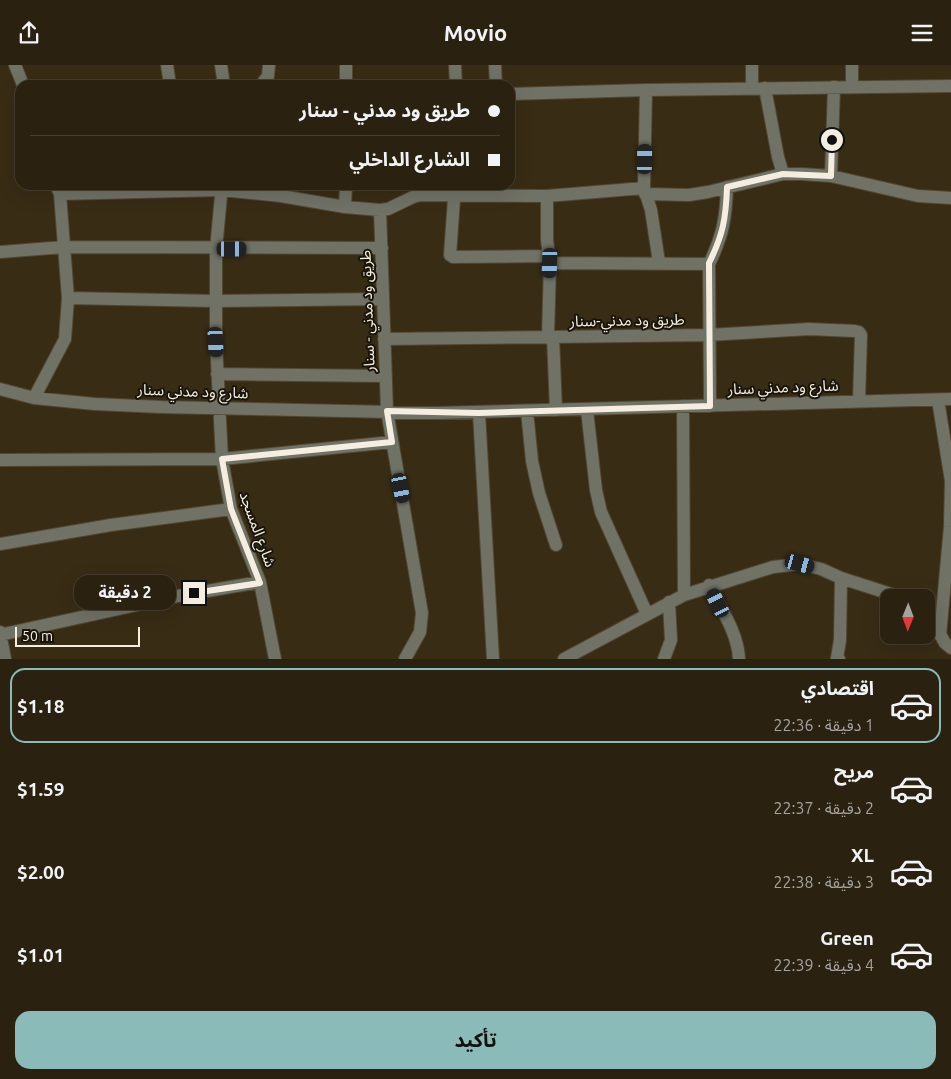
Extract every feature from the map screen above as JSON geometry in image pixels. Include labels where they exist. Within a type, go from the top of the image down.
[{"type":"street","points":[[15,65],[21,80]]},
{"type":"street","points":[[167,65],[169,80]]},
{"type":"street","points":[[221,65],[223,80]]},
{"type":"street","points":[[265,80],[268,77],[269,65]]},
{"type":"street","points":[[346,65],[346,80]]},
{"type":"street","points":[[455,65],[456,80]]},
{"type":"street","points":[[496,65],[496,80]]},
{"type":"street","points":[[752,65],[783,174]]},
{"type":"street","points":[[852,65],[852,87]]},
{"type":"street","points":[[515,94],[951,86]]},
{"type":"street","points":[[831,176],[834,87]]},
{"type":"street","points":[[646,90],[645,191],[652,210],[659,262]]},
{"type":"street","points":[[241,190],[345,207],[380,210],[388,209],[413,197],[455,190],[547,196],[645,191],[689,195],[783,174],[831,176],[918,196],[951,198]]},
{"type":"street","points":[[710,406],[708,335],[709,263],[719,245],[724,229],[727,187]]},
{"type":"street","points":[[34,398],[65,339],[68,298],[58,190]]},
{"type":"street","name":"شارع المسجد","points":[[221,190],[216,249],[216,301],[222,459],[231,509],[260,583],[274,659]]},
{"type":"street","points":[[345,207],[346,190]]},
{"type":"street","points":[[455,190],[450,255],[453,257],[709,263]]},
{"type":"street","points":[[547,196],[550,337],[556,410]]},
{"type":"street","name":"طريق ود مدني - سنار","points":[[380,210],[387,411]]},
{"type":"street","points":[[0,252],[64,247],[382,249]]},
{"type":"street","points":[[68,298],[216,301],[383,299]]},
{"type":"street","name":"طريق ود مدني-سنار","points":[[384,339],[708,335],[809,329],[859,332],[861,335],[859,401]]},
{"type":"street","points":[[218,374],[386,376]]},
{"type":"street","name":"شارع ود مدني سنار","points":[[0,389],[34,398],[95,404],[219,409],[479,413],[951,399]]},
{"type":"street","points":[[938,400],[951,481],[950,536],[940,635]]},
{"type":"street","points":[[683,406],[684,595]]},
{"type":"street","points":[[587,410],[596,490],[601,512],[647,614]]},
{"type":"street","points":[[387,411],[422,613],[420,632],[409,657]]},
{"type":"street","points":[[527,411],[532,461],[538,493],[556,545]]},
{"type":"street","points":[[479,413],[493,659]]},
{"type":"street","points":[[0,460],[222,459],[392,442]]},
{"type":"street","points":[[0,544],[111,525],[231,509]]},
{"type":"street","points":[[564,659],[684,595],[709,585],[773,567],[800,564],[821,569],[841,578],[880,591]]},
{"type":"street","points":[[838,659],[841,578]]},
{"type":"street","points":[[5,659],[0,633],[178,596],[260,583]]},
{"type":"street","points":[[709,585],[736,637],[740,659]]},
{"type":"street","points":[[664,659],[671,640],[669,602]]},
{"type":"street","points":[[935,626],[944,643],[951,648]]},
{"type":"route","points":[[194,593],[260,583],[231,509],[222,459],[392,442],[387,411],[479,413],[710,406],[709,263],[719,245],[724,229],[727,187],[783,174],[831,176],[832,140]]}]
